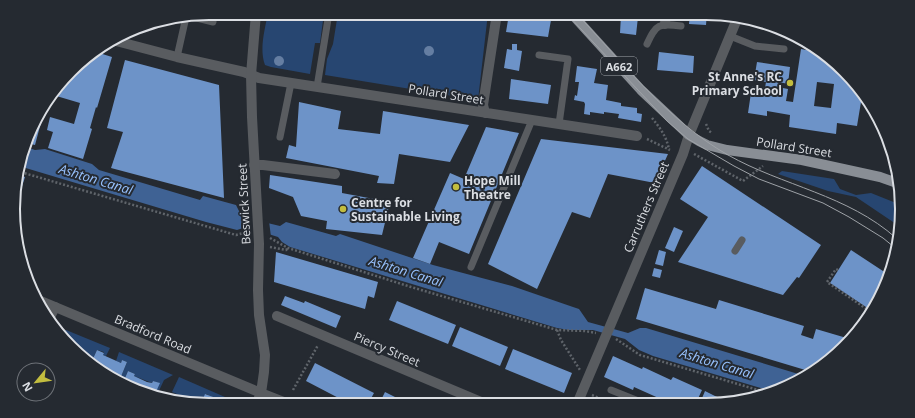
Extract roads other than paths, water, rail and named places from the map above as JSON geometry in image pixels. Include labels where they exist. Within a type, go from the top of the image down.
[{"type":"main road","name":"A662","points":[[576,20],[641,90],[689,135]]},
{"type":"main road","name":"Pollard Street","points":[[689,135],[707,145],[720,148],[809,161],[880,177],[893,181]]},
{"type":"street","name":"Beswick Street","points":[[255,20],[251,75],[257,213],[264,242],[258,290],[259,315],[265,355],[258,398]]},
{"type":"street","points":[[485,113],[483,105],[496,20]]},
{"type":"street","points":[[665,20],[665,24]]},
{"type":"street","name":"Carruthers Street","points":[[579,398],[683,154],[689,135],[735,23]]},
{"type":"street","name":"Pollard Street","points":[[121,41],[176,57],[244,72],[259,78],[637,136]]},
{"type":"street","points":[[254,165],[335,174]]},
{"type":"street","name":"Bradford Road","points":[[44,302],[273,398]]},
{"type":"street","points":[[52,314],[55,307]]},
{"type":"street","name":"Piercy Street","points":[[277,316],[472,398]]},
{"type":"lane","points":[[203,20],[213,22]]},
{"type":"lane","points":[[317,87],[329,20]]},
{"type":"lane","points":[[176,57],[186,22]]},
{"type":"lane","points":[[647,44],[654,30],[665,24],[681,26]]},
{"type":"lane","points":[[730,36],[755,46],[784,49]]},
{"type":"lane","points":[[539,55],[568,59],[559,124]]},
{"type":"lane","points":[[280,137],[291,83]]},
{"type":"lane","points":[[471,267],[532,120]]},
{"type":"lane","points":[[735,251],[742,240]]},
{"type":"lane","points":[[611,390],[631,398]]},
{"type":"water","name":"Ashton Canal","points":[[30,148],[35,150],[45,149],[92,164],[99,170],[200,200],[203,196],[236,205],[242,217],[280,226],[286,222],[336,236],[340,234],[433,265],[512,286],[579,309],[588,322],[628,333],[640,328],[646,328],[798,374],[790,379],[764,389],[653,356],[639,350],[625,339],[593,330],[569,330],[557,328],[290,247],[282,242],[278,237],[246,227],[237,230],[25,168]]},
{"type":"tram line","points":[[573,20],[667,121],[688,139],[759,179],[823,203],[849,217],[891,245]]},
{"type":"tram line","points":[[582,20],[647,90],[686,126],[706,141],[749,166],[815,192],[857,211],[877,223],[893,235]]},
{"type":"place","name":"St Anne's RC Primary School","points":[[790,83]]},
{"type":"place","name":"Hope Mill Theatre","points":[[456,187]]},
{"type":"place","name":"Centre for Sustainable Living","points":[[343,209]]}]
